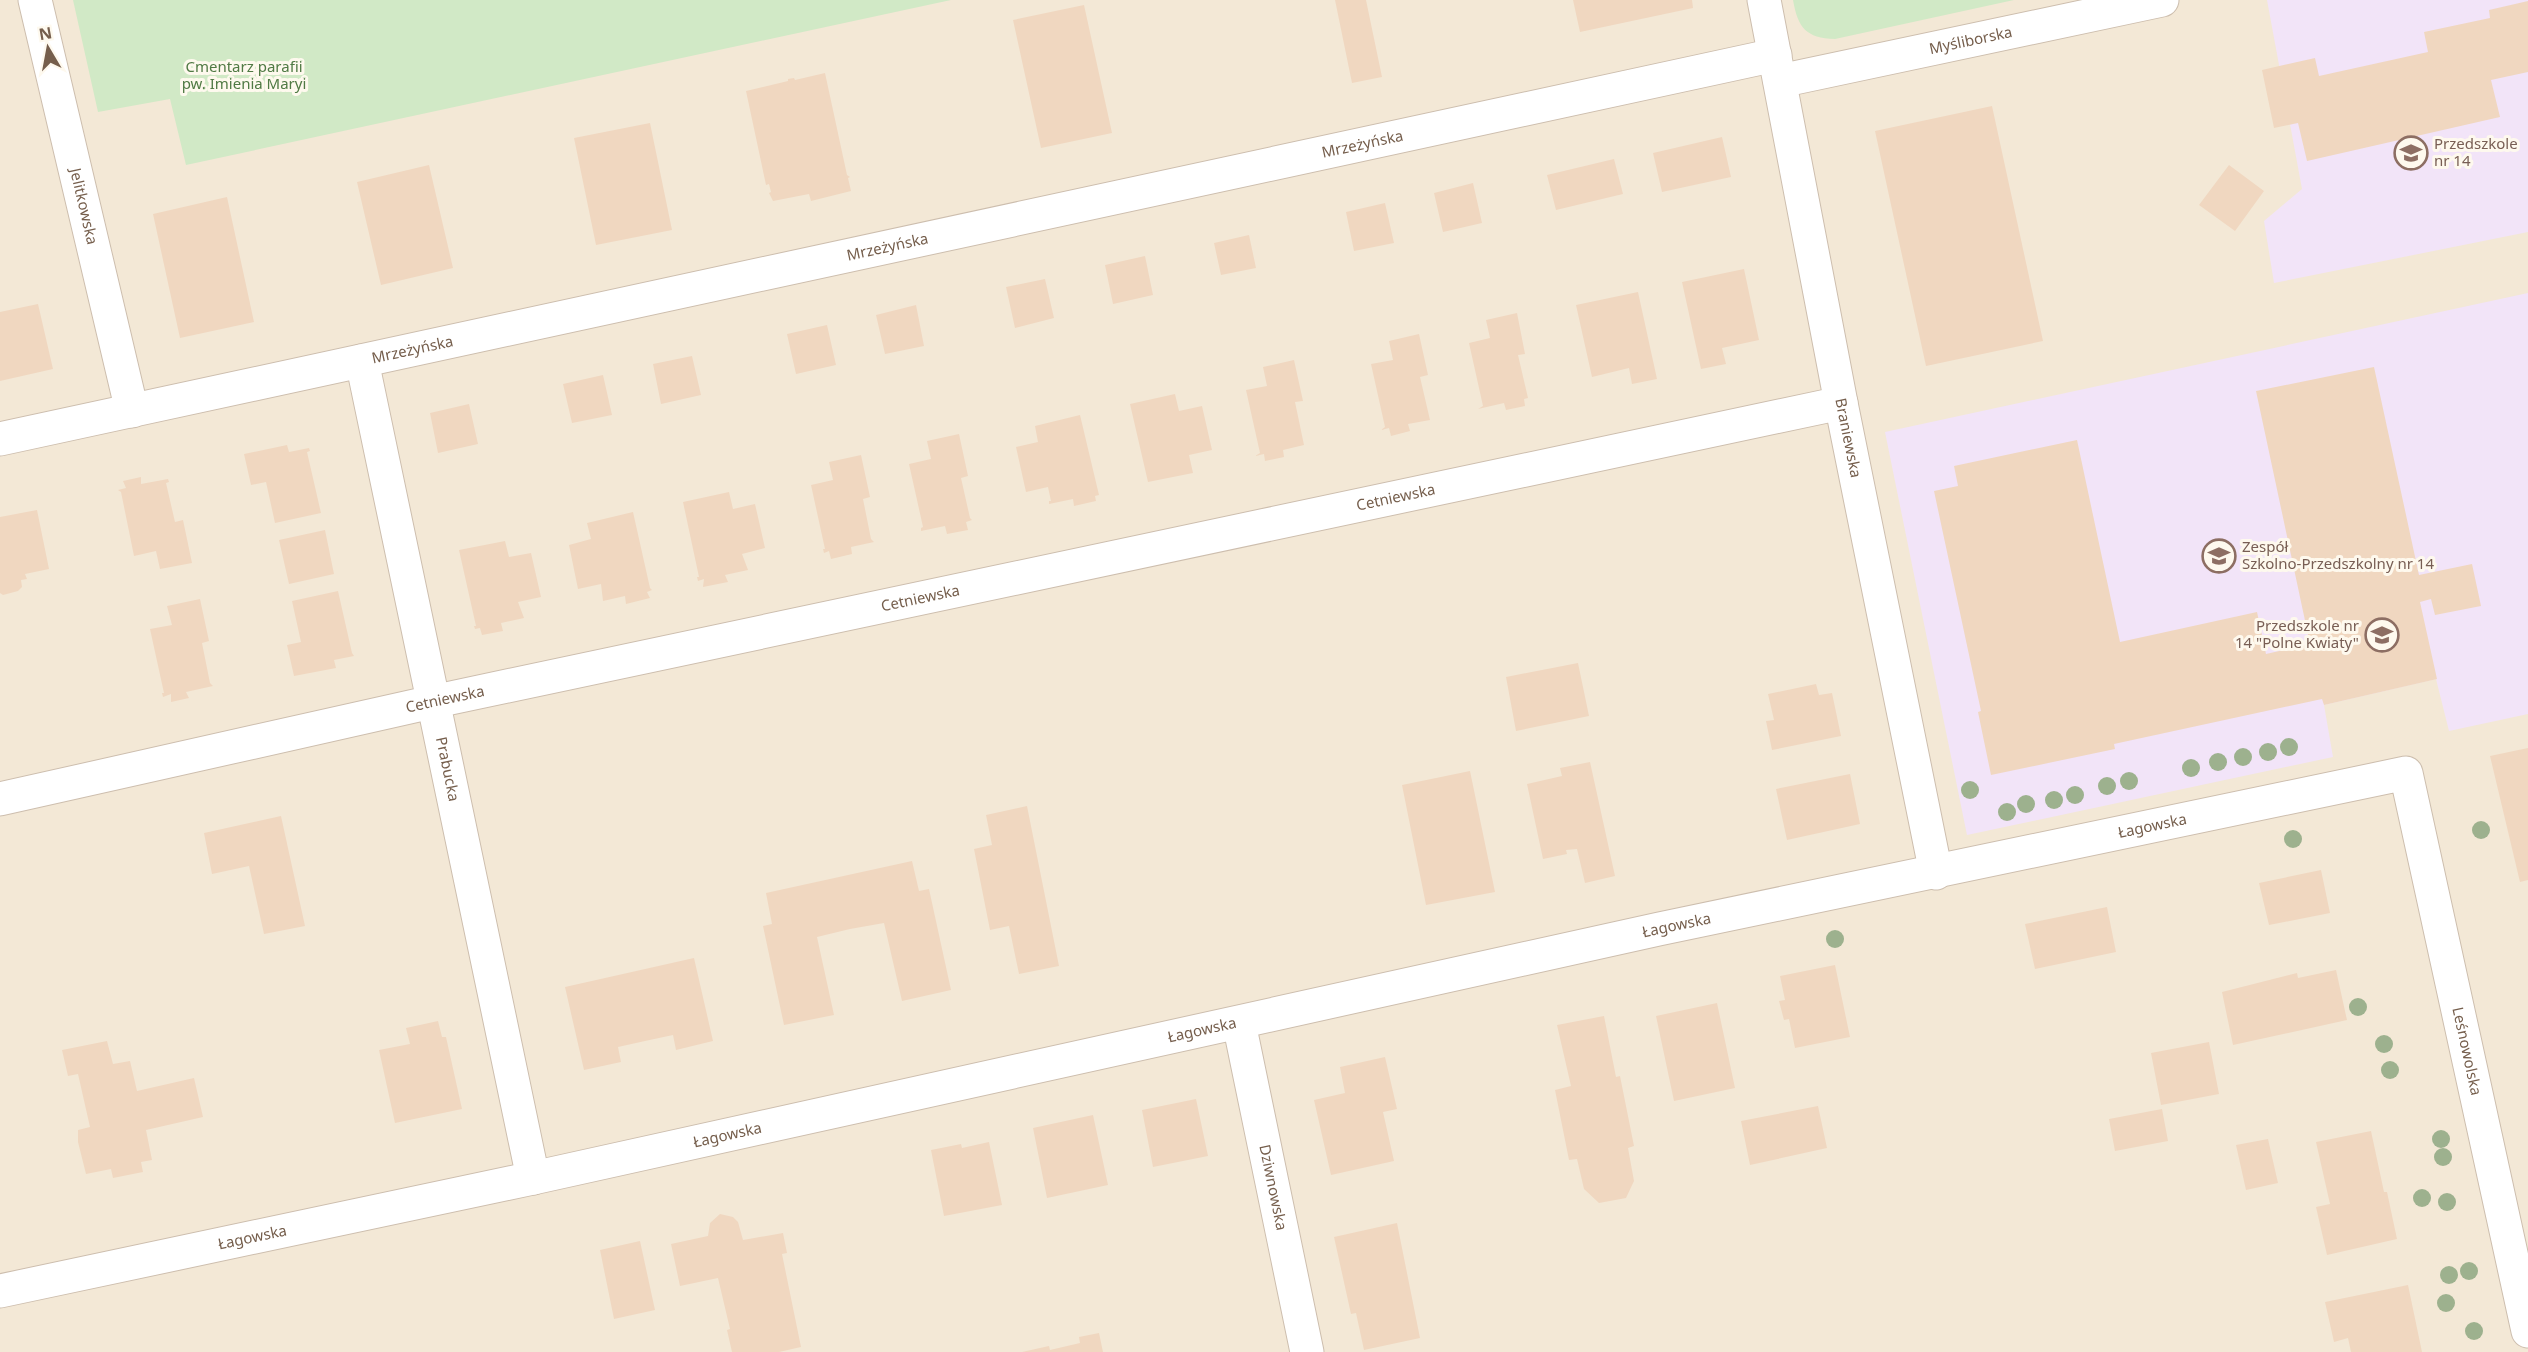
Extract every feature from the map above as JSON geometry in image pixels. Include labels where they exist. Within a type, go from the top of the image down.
[{"type":"street","name":"Jelitkowska","points":[[35,0],[132,411]]},
{"type":"street","name":"Braniewska","points":[[1764,0],[1841,403],[1936,873]]},
{"type":"street","name":"Myśliborska","points":[[1777,68],[2162,0]]},
{"type":"street","name":"Mrzeżyńska","points":[[0,439],[363,361],[1777,68]]},
{"type":"street","name":"Prabucka","points":[[363,361],[432,702],[533,1178]]},
{"type":"street","name":"Cetniewska","points":[[0,799],[432,702],[1841,403]]},
{"type":"street","name":"Łagowska","points":[[0,1291],[533,1178],[886,1098],[1239,1023],[1659,929],[1936,873],[2406,773]]},
{"type":"street","name":"Leśnowolska","points":[[2406,773],[2528,1331]]},
{"type":"street","name":"Dziwnowska","points":[[1239,1023],[1307,1352]]},
{"type":"shaded area","points":[[0,0],[2528,0],[2528,1352],[0,1352]]},
{"type":"shaded area","name":"Przedszkole nr 14","points":[[2267,0],[2528,0],[2528,232],[2274,283],[2264,221],[2302,189]]},
{"type":"shaded area","name":"Zespół Szkolno-Przedszkolny nr 14","points":[[2528,293],[2528,714],[2449,731],[2436,679],[2324,705],[2333,757],[1967,835],[1885,432]]},
{"type":"green space","name":"Cmentarz parafii pw. Imienia Maryi","points":[[73,0],[951,0],[186,165],[170,99],[98,112]]},
{"type":"green space","points":[[1793,0],[2014,0],[1835,39],[1810,34],[1805,30],[1798,18]]},
{"type":"building","points":[[1335,0],[1366,0],[1382,77],[1352,83]]},
{"type":"building","points":[[1573,0],[1692,0],[1693,8],[1580,32]]},
{"type":"building","points":[[2528,1],[2528,72],[2491,80],[2500,117],[2307,161],[2298,123],[2274,128],[2262,70],[2315,58],[2319,76],[2428,52],[2424,32],[2490,18],[2489,10]]},
{"type":"building","points":[[1084,5],[1112,133],[1041,148],[1013,20]]},
{"type":"building","points":[[825,73],[847,175],[850,177],[848,178],[851,191],[811,201],[809,194],[773,201],[769,193],[771,192],[769,184],[766,185],[746,91],[788,81],[788,79],[794,78],[795,80]]},
{"type":"building","points":[[1992,106],[2043,341],[1926,366],[1875,131]]},
{"type":"building","points":[[650,123],[672,230],[596,245],[574,138]]},
{"type":"building","points":[[1722,137],[1731,177],[1662,192],[1653,153]]},
{"type":"building","points":[[1614,159],[1623,194],[1556,210],[1547,175]]},
{"type":"building","points":[[429,165],[453,268],[381,285],[357,182]]},
{"type":"building","points":[[2229,165],[2264,191],[2235,231],[2199,205]]},
{"type":"building","points":[[1473,183],[1482,223],[1443,232],[1434,193]]},
{"type":"building","points":[[227,197],[254,322],[180,338],[153,214]]},
{"type":"building","points":[[1385,203],[1394,243],[1354,251],[1346,212]]},
{"type":"building","points":[[1249,235],[1256,268],[1221,275],[1214,243]]},
{"type":"building","points":[[1145,256],[1153,295],[1113,304],[1105,265]]},
{"type":"building","points":[[1744,269],[1759,340],[1722,348],[1726,364],[1701,369],[1682,282]]},
{"type":"building","points":[[1045,279],[1054,318],[1015,328],[1006,287]]},
{"type":"building","points":[[1638,292],[1657,379],[1632,384],[1629,368],[1592,377],[1576,305]]},
{"type":"building","points":[[38,304],[53,369],[0,381],[0,312]]},
{"type":"building","points":[[916,305],[924,346],[885,354],[876,315]]},
{"type":"building","points":[[1517,313],[1525,354],[1518,355],[1528,398],[1524,399],[1525,406],[1506,410],[1504,403],[1478,409],[1483,406],[1469,343],[1490,338],[1486,320]]},
{"type":"building","points":[[827,325],[836,365],[796,374],[787,334]]},
{"type":"building","points":[[1419,334],[1428,375],[1420,377],[1430,420],[1408,424],[1410,431],[1391,436],[1389,428],[1381,430],[1385,427],[1371,364],[1393,360],[1389,341]]},
{"type":"building","points":[[692,356],[701,395],[661,404],[653,364]]},
{"type":"building","points":[[1294,360],[1303,401],[1295,402],[1304,445],[1283,450],[1284,457],[1265,461],[1264,454],[1255,456],[1260,453],[1246,390],[1267,386],[1263,367]]},
{"type":"building","points":[[2374,367],[2419,575],[2472,564],[2481,606],[2435,615],[2431,599],[2420,602],[2437,679],[2324,705],[2322,699],[2114,744],[2115,749],[1991,775],[1978,712],[1981,711],[1934,491],[1958,486],[1954,466],[2077,440],[2120,642],[2257,612],[2266,654],[2310,644],[2256,391]]},
{"type":"building","points":[[603,375],[612,415],[572,423],[563,384]]},
{"type":"building","points":[[1175,394],[1179,411],[1202,406],[1212,450],[1189,455],[1193,473],[1148,482],[1130,404]]},
{"type":"building","points":[[469,404],[478,444],[438,453],[430,413]]},
{"type":"building","points":[[1080,415],[1099,495],[1095,496],[1096,501],[1074,506],[1073,499],[1049,504],[1051,501],[1048,487],[1026,492],[1016,447],[1038,442],[1035,426]]},
{"type":"building","points":[[959,434],[968,476],[961,478],[972,520],[966,522],[968,530],[947,534],[945,526],[921,531],[923,527],[909,464],[931,459],[927,441]]},
{"type":"building","points":[[287,445],[289,452],[309,448],[310,451],[307,452],[321,513],[275,523],[266,482],[251,485],[244,454]]},
{"type":"building","points":[[861,455],[870,497],[863,499],[871,539],[874,542],[851,547],[852,554],[831,559],[829,551],[824,553],[811,485],[833,480],[829,462]]},
{"type":"building","points":[[141,477],[141,484],[168,479],[169,482],[166,483],[175,522],[183,520],[192,563],[160,569],[156,551],[134,556],[121,492],[118,490],[126,488],[123,481]]},
{"type":"building","points":[[729,492],[733,509],[755,504],[765,548],[742,554],[748,570],[725,575],[728,582],[703,587],[704,579],[698,581],[697,577],[699,577],[683,502]]},
{"type":"building","points":[[37,510],[49,569],[25,574],[27,579],[21,580],[22,587],[18,591],[3,595],[0,593],[0,517]]},
{"type":"building","points":[[633,512],[652,590],[647,592],[650,598],[626,604],[625,596],[603,601],[601,584],[578,589],[569,545],[591,539],[587,523]]},
{"type":"building","points":[[325,530],[334,574],[289,584],[279,540]]},
{"type":"building","points":[[505,541],[509,557],[531,553],[541,597],[518,602],[524,618],[501,623],[503,631],[482,635],[480,628],[475,629],[474,626],[476,626],[459,550]]},
{"type":"building","points":[[338,591],[354,656],[334,660],[336,668],[294,676],[287,645],[301,642],[292,601]]},
{"type":"building","points":[[200,599],[209,641],[202,643],[210,683],[213,686],[186,692],[189,698],[171,702],[171,694],[163,697],[150,629],[172,625],[167,606]]},
{"type":"building","points":[[1578,663],[1589,716],[1516,731],[1506,677]]},
{"type":"building","points":[[1816,684],[1819,695],[1832,693],[1841,736],[1772,750],[1766,721],[1774,720],[1768,694]]},
{"type":"building","points":[[2528,748],[2528,880],[2520,882],[2490,756]]},
{"type":"building","points":[[1590,762],[1615,876],[1585,883],[1577,849],[1566,850],[1567,854],[1543,859],[1527,784],[1562,776],[1560,768]]},
{"type":"building","points":[[1470,771],[1495,892],[1426,905],[1402,785]]},
{"type":"building","points":[[1850,774],[1860,824],[1787,840],[1776,789]]},
{"type":"building","points":[[1027,806],[1059,966],[1019,974],[1009,926],[990,930],[974,849],[992,845],[986,815]]},
{"type":"building","points":[[281,816],[305,926],[264,934],[249,866],[212,874],[204,833]]},
{"type":"building","points":[[912,861],[919,891],[929,889],[951,990],[902,1001],[884,923],[850,929],[817,937],[834,1015],[784,1025],[763,926],[772,924],[766,893]]},
{"type":"building","points":[[2321,870],[2330,913],[2269,925],[2259,883]]},
{"type":"building","points":[[2107,907],[2116,952],[2035,969],[2025,924]]},
{"type":"building","points":[[694,958],[713,1041],[676,1050],[673,1035],[618,1047],[621,1062],[584,1070],[565,987]]},
{"type":"building","points":[[1835,965],[1850,1037],[1795,1048],[1789,1019],[1784,1020],[1779,1001],[1785,1000],[1780,976]]},
{"type":"building","points":[[2336,970],[2347,1020],[2233,1045],[2222,992],[2297,973],[2298,978]]},
{"type":"building","points":[[1717,1003],[1735,1088],[1674,1101],[1656,1016]]},
{"type":"building","points":[[1604,1016],[1616,1077],[1620,1076],[1634,1146],[1628,1148],[1634,1181],[1626,1198],[1599,1203],[1584,1189],[1577,1159],[1569,1160],[1555,1090],[1571,1086],[1557,1025]]},
{"type":"building","points":[[438,1021],[442,1037],[446,1037],[462,1109],[395,1123],[379,1050],[410,1044],[406,1028]]},
{"type":"building","points":[[107,1041],[113,1064],[130,1061],[137,1091],[194,1078],[203,1117],[146,1130],[152,1160],[141,1162],[143,1172],[113,1178],[111,1169],[86,1174],[78,1142],[78,1130],[90,1127],[78,1074],[68,1076],[62,1050]]},
{"type":"building","points":[[2209,1042],[2219,1094],[2161,1105],[2151,1053]]},
{"type":"building","points":[[1385,1057],[1397,1109],[1383,1112],[1394,1161],[1331,1175],[1314,1100],[1345,1093],[1340,1067]]},
{"type":"building","points":[[1196,1099],[1208,1156],[1153,1167],[1142,1110]]},
{"type":"building","points":[[1818,1106],[1827,1148],[1750,1165],[1741,1121]]},
{"type":"building","points":[[2162,1109],[2168,1141],[2115,1151],[2109,1119]]},
{"type":"building","points":[[1093,1115],[1108,1185],[1047,1198],[1033,1128]]},
{"type":"building","points":[[2371,1131],[2397,1239],[2327,1255],[2316,1207],[2330,1204],[2316,1142]]},
{"type":"building","points":[[2268,1139],[2278,1183],[2246,1190],[2236,1145]]},
{"type":"building","points":[[989,1142],[1002,1205],[944,1216],[931,1150],[961,1144],[962,1148]]},
{"type":"building","points":[[720,1214],[733,1217],[738,1222],[743,1240],[783,1233],[787,1253],[782,1254],[801,1347],[779,1352],[732,1352],[727,1330],[730,1329],[718,1278],[680,1286],[671,1244],[708,1236],[710,1223]]},
{"type":"building","points":[[1397,1223],[1420,1338],[1364,1350],[1356,1313],[1351,1314],[1334,1237]]},
{"type":"building","points":[[640,1241],[655,1310],[614,1319],[600,1250]]},
{"type":"building","points":[[2408,1285],[2422,1352],[2351,1352],[2348,1338],[2334,1342],[2325,1302]]},
{"type":"building","points":[[1099,1333],[1103,1352],[1022,1352],[1049,1346],[1050,1350],[1080,1343],[1079,1337]]},
{"type":"place","name":"Przedszkole nr 14","points":[[2411,153]]},
{"type":"place","name":"Zespół Szkolno-Przedszkolny nr 14","points":[[2219,556]]},
{"type":"place","name":"Przedszkole nr 14 \"Polne Kwiaty\"","points":[[2382,635]]}]
